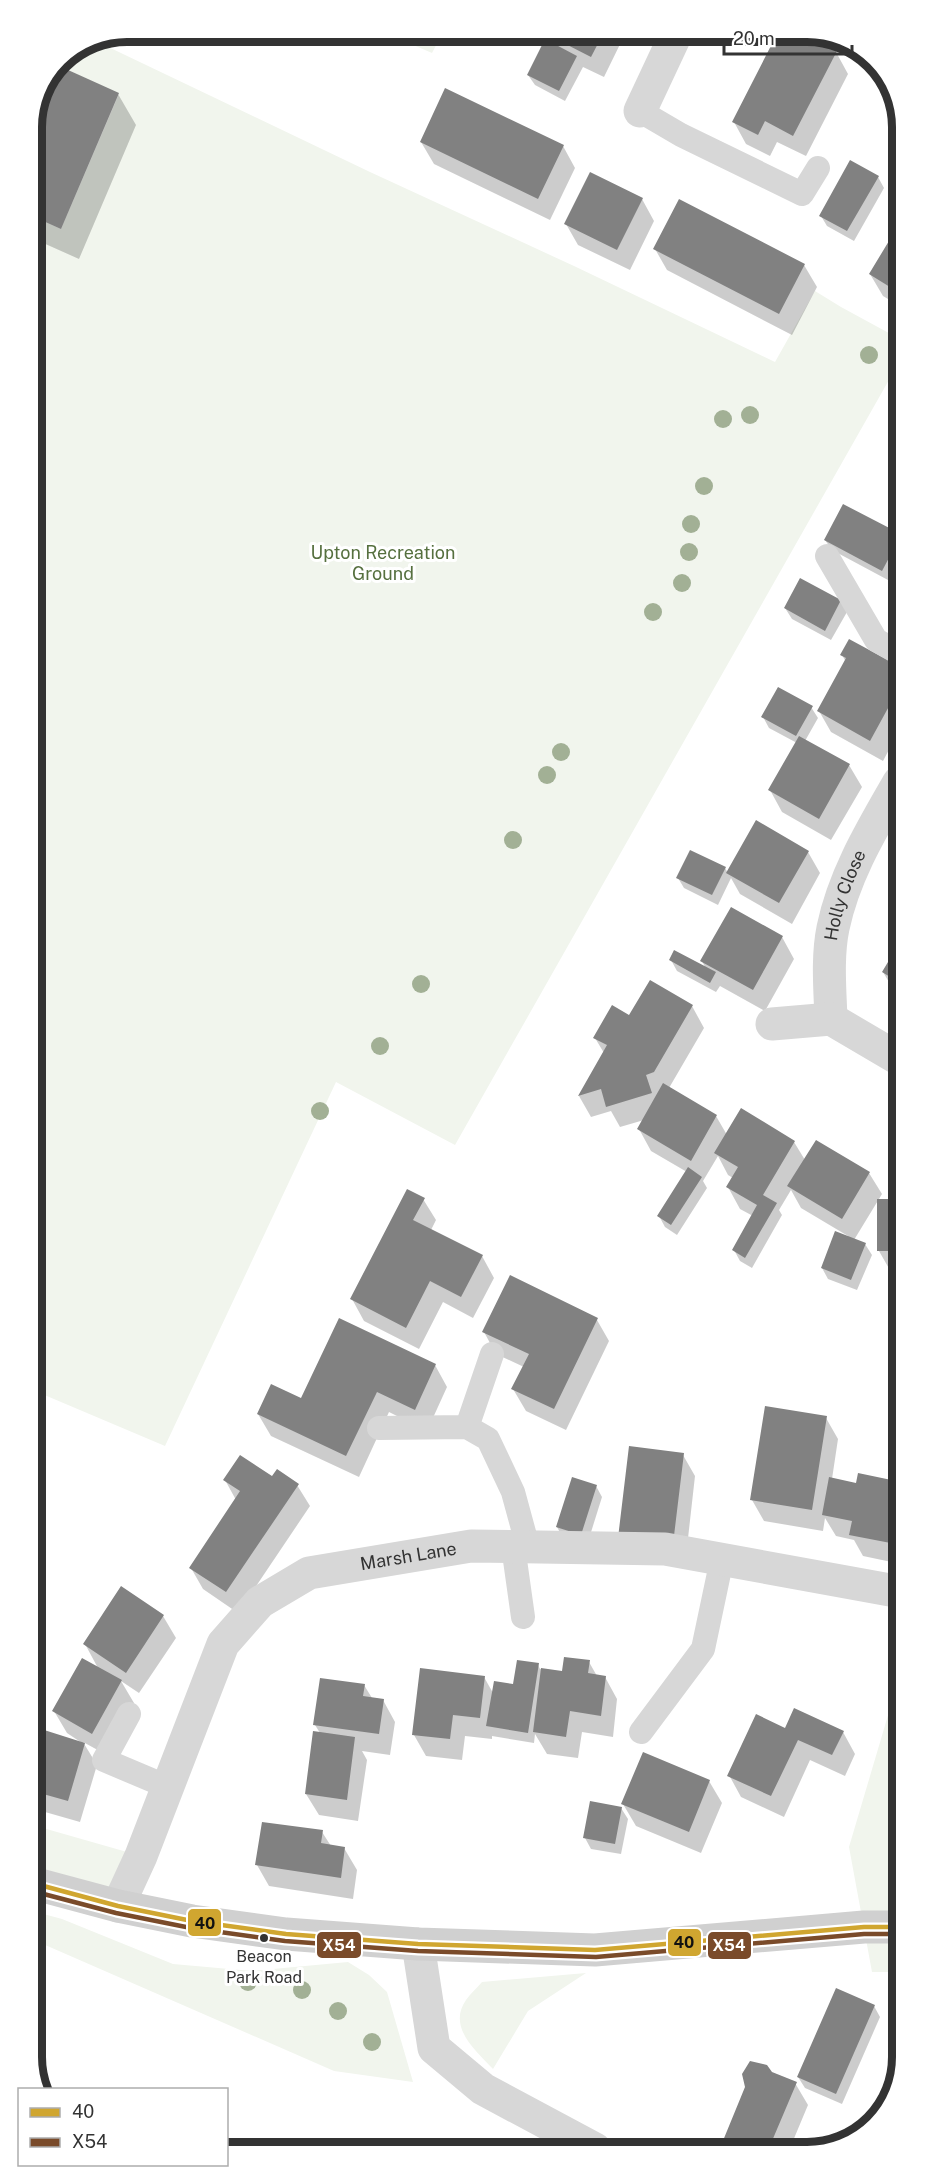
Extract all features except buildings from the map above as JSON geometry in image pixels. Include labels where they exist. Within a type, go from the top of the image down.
[{"type":"main road","points":[[42,1886],[118,1906],[192,1921],[286,1934],[418,1944],[595,1950],[864,1927],[892,1927]]},
{"type":"street","points":[[640,111],[672,42]]},
{"type":"street","name":"Holly Close","points":[[831,1019],[832,930],[846,881],[892,795]]},
{"type":"street","points":[[772,1024],[831,1019],[892,1055]]},
{"type":"street","name":"Marsh Lane","points":[[118,1906],[141,1856],[223,1644],[260,1602],[309,1573],[471,1546],[666,1549],[892,1590]]},
{"type":"street","points":[[418,1944],[434,2048],[483,2089],[582,2142]]},
{"type":"lane","points":[[640,111],[681,135],[802,194],[818,168]]},
{"type":"lane","points":[[827,556],[876,640],[892,649]]},
{"type":"lane","points":[[467,1426],[492,1354]]},
{"type":"lane","points":[[379,1428],[467,1426],[488,1439],[513,1492],[521,1546],[523,1617]]},
{"type":"lane","points":[[641,1732],[703,1649],[722,1559]]},
{"type":"lane","points":[[129,1714],[104,1760],[168,1787]]},
{"type":"green space","points":[[406,42],[438,42],[432,53]]},
{"type":"green space","name":"Upton Recreation Ground","points":[[105,45],[775,362],[815,291],[892,335],[892,375],[455,1145],[336,1082],[165,1446],[42,1394],[42,220],[61,229],[119,94],[65,69],[80,56],[94,48]]},
{"type":"green space","points":[[892,1702],[892,1972],[872,1972],[849,1847]]},
{"type":"green space","points":[[42,1828],[141,1856],[118,1906],[42,1886]]},
{"type":"green space","points":[[42,1914],[62,1919],[173,1964],[252,1971],[348,1962],[369,1975],[387,1992],[413,2082],[334,2071],[42,1944]]},
{"type":"green space","points":[[586,1973],[528,2011],[493,2069],[466,2038],[460,2020],[461,2010],[482,1982]]},
{"type":"transit line","name":"40","points":[[42,1886],[118,1906],[192,1921],[286,1934],[418,1944],[595,1950],[864,1927],[892,1927]]},
{"type":"transit line","name":"X54","points":[[42,1894],[116,1913],[191,1928],[285,1941],[418,1951],[596,1957],[864,1934],[892,1934]]},
{"type":"place","name":"Beacon Park Road","points":[[264,1938]]}]
